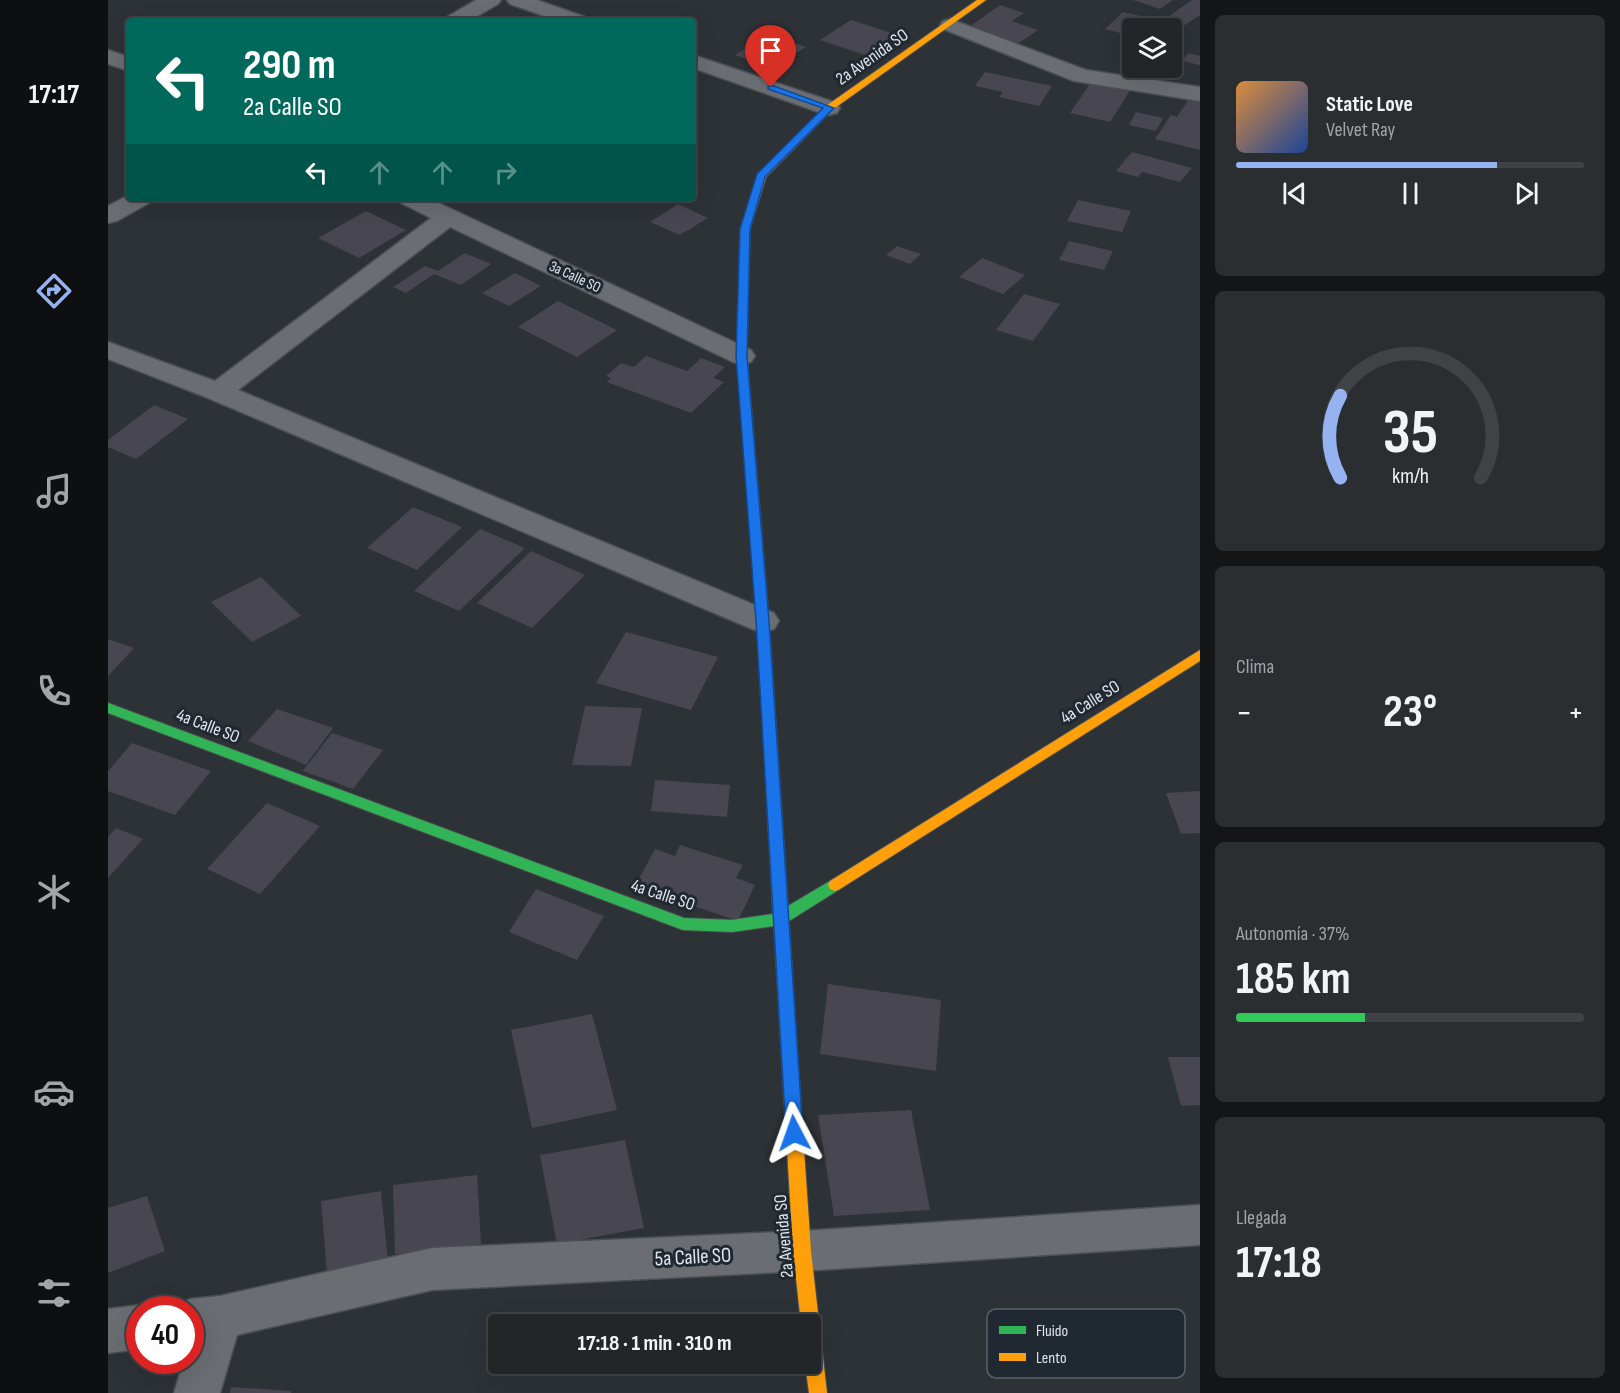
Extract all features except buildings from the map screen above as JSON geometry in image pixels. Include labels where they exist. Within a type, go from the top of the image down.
[{"type":"street","points":[[459,18],[491,0]]},
{"type":"street","points":[[518,0],[569,18]]},
{"type":"street","name":"2a Avenida SO","points":[[818,1393],[802,1251],[763,621],[742,356],[745,229],[761,176],[829,108],[950,25],[982,0]]},
{"type":"street","points":[[950,25],[1082,76],[1200,94]]},
{"type":"street","points":[[108,56],[126,64]]},
{"type":"street","points":[[696,62],[829,108]]},
{"type":"street","points":[[108,216],[136,201]]},
{"type":"street","name":"3a Calle SO","points":[[415,201],[742,356]]},
{"type":"street","points":[[218,392],[448,217]]},
{"type":"street","points":[[108,350],[218,392],[763,621]]},
{"type":"street","name":"4a Calle SO","points":[[108,708],[683,924],[715,928],[742,927],[780,919],[1200,655]]},
{"type":"street","name":"5a Calle SO","points":[[205,1319],[432,1269],[802,1251],[1200,1225]]},
{"type":"street","points":[[197,1393],[205,1319]]},
{"type":"street","points":[[108,1331],[126,1329]]},
{"type":"traffic: fast","points":[[743,302],[742,356],[763,621],[789,1047]]},
{"type":"traffic: fast","points":[[108,708],[683,924],[732,926],[780,919],[835,885]]},
{"type":"traffic: slow","points":[[743,302],[745,229],[761,176],[829,108],[982,0]]},
{"type":"traffic: slow","points":[[835,885],[1200,655]]},
{"type":"traffic: slow","points":[[789,1047],[802,1251],[818,1393]]},
{"type":"route","points":[[771,87],[829,108],[761,176],[745,229],[742,356],[763,621],[794,1133]]}]
